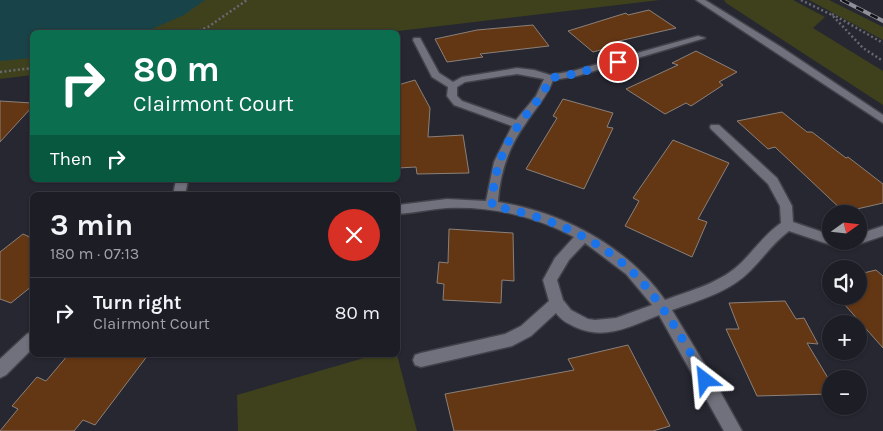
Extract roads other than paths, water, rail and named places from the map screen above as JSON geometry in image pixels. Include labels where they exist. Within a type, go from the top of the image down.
[{"type":"street","points":[[700,0],[778,49],[883,120]]},
{"type":"street","points":[[519,125],[458,103],[452,97],[451,90],[453,86],[462,80],[517,71],[534,73],[550,78],[574,74],[701,38]]},
{"type":"street","points":[[417,40],[435,75],[453,86]]},
{"type":"street","points":[[492,206],[498,161],[519,125],[546,90],[550,78]]},
{"type":"street","points":[[715,127],[773,181],[786,206],[787,225]]},
{"type":"street","points":[[400,210],[466,204],[492,206],[531,214],[554,222],[608,252],[648,288],[662,307],[696,362],[732,431]]},
{"type":"street","points":[[583,237],[569,249],[550,280],[557,304],[566,314],[586,325],[595,327],[616,325],[724,284],[746,267],[775,234],[787,225]]},
{"type":"street","points":[[787,225],[822,237]]},
{"type":"street","points":[[868,236],[883,231]]},
{"type":"street","points":[[421,360],[507,341],[526,331],[557,304]]},
{"type":"street","points":[[0,370],[30,341]]},
{"type":"railway","points":[[842,0],[883,21]]}]
